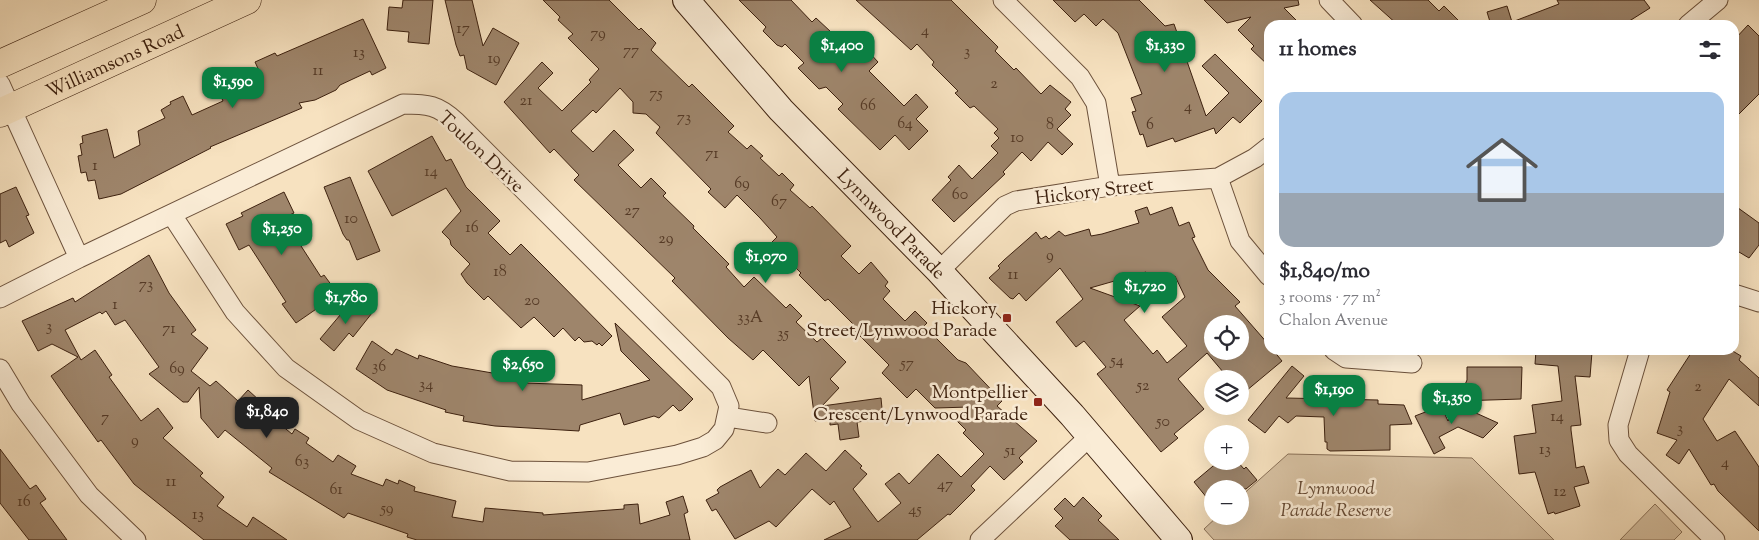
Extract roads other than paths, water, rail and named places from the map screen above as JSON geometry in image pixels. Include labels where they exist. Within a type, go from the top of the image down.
[{"type":"main road","points":[[0,64],[142,0]]},
{"type":"main road","name":"Williamsons Road","points":[[4,102],[247,0]]},
{"type":"main road","name":"Lynnwood Parade","points":[[666,0],[725,61],[781,110]]},
{"type":"main road","name":"Lynnwood Parade","points":[[686,0],[781,110],[940,271],[1179,540]]},
{"type":"street","points":[[1003,0],[1080,77],[1096,103],[1110,186]]},
{"type":"street","points":[[1329,0],[1348,20]]},
{"type":"street","points":[[1694,20],[1718,0]]},
{"type":"street","points":[[4,102],[79,258]]},
{"type":"street","name":"Toulon Drive","points":[[0,298],[79,258],[403,104],[424,104],[442,110],[721,387],[729,406],[728,417]]},
{"type":"street","name":"Hickory Street","points":[[940,271],[1005,206],[1031,197],[1110,186],[1218,178],[1255,158],[1264,151]]},
{"type":"street","points":[[1218,178],[1240,241],[1264,270]]},
{"type":"street","points":[[172,214],[235,312],[286,368],[359,420],[433,453],[510,471],[588,472],[677,455],[703,447],[715,440],[724,429],[728,417],[766,424]]},
{"type":"street","points":[[1739,296],[1759,302]]},
{"type":"street","points":[[1342,355],[1346,358],[1412,363]]},
{"type":"street","points":[[1639,355],[1618,425],[1619,440],[1628,454],[1715,540]]},
{"type":"street","points":[[0,369],[21,404],[89,495],[136,540]]},
{"type":"street","points":[[980,540],[1089,437]]},
{"type":"place","name":"Hickory Street/Lynwood Parade","points":[[1007,318]]},
{"type":"place","name":"Montpellier Crescent/Lynwood Parade","points":[[1038,402]]},
{"type":"park label","name":"Lynnwood Parade Reserve","points":[[1336,498]]}]
